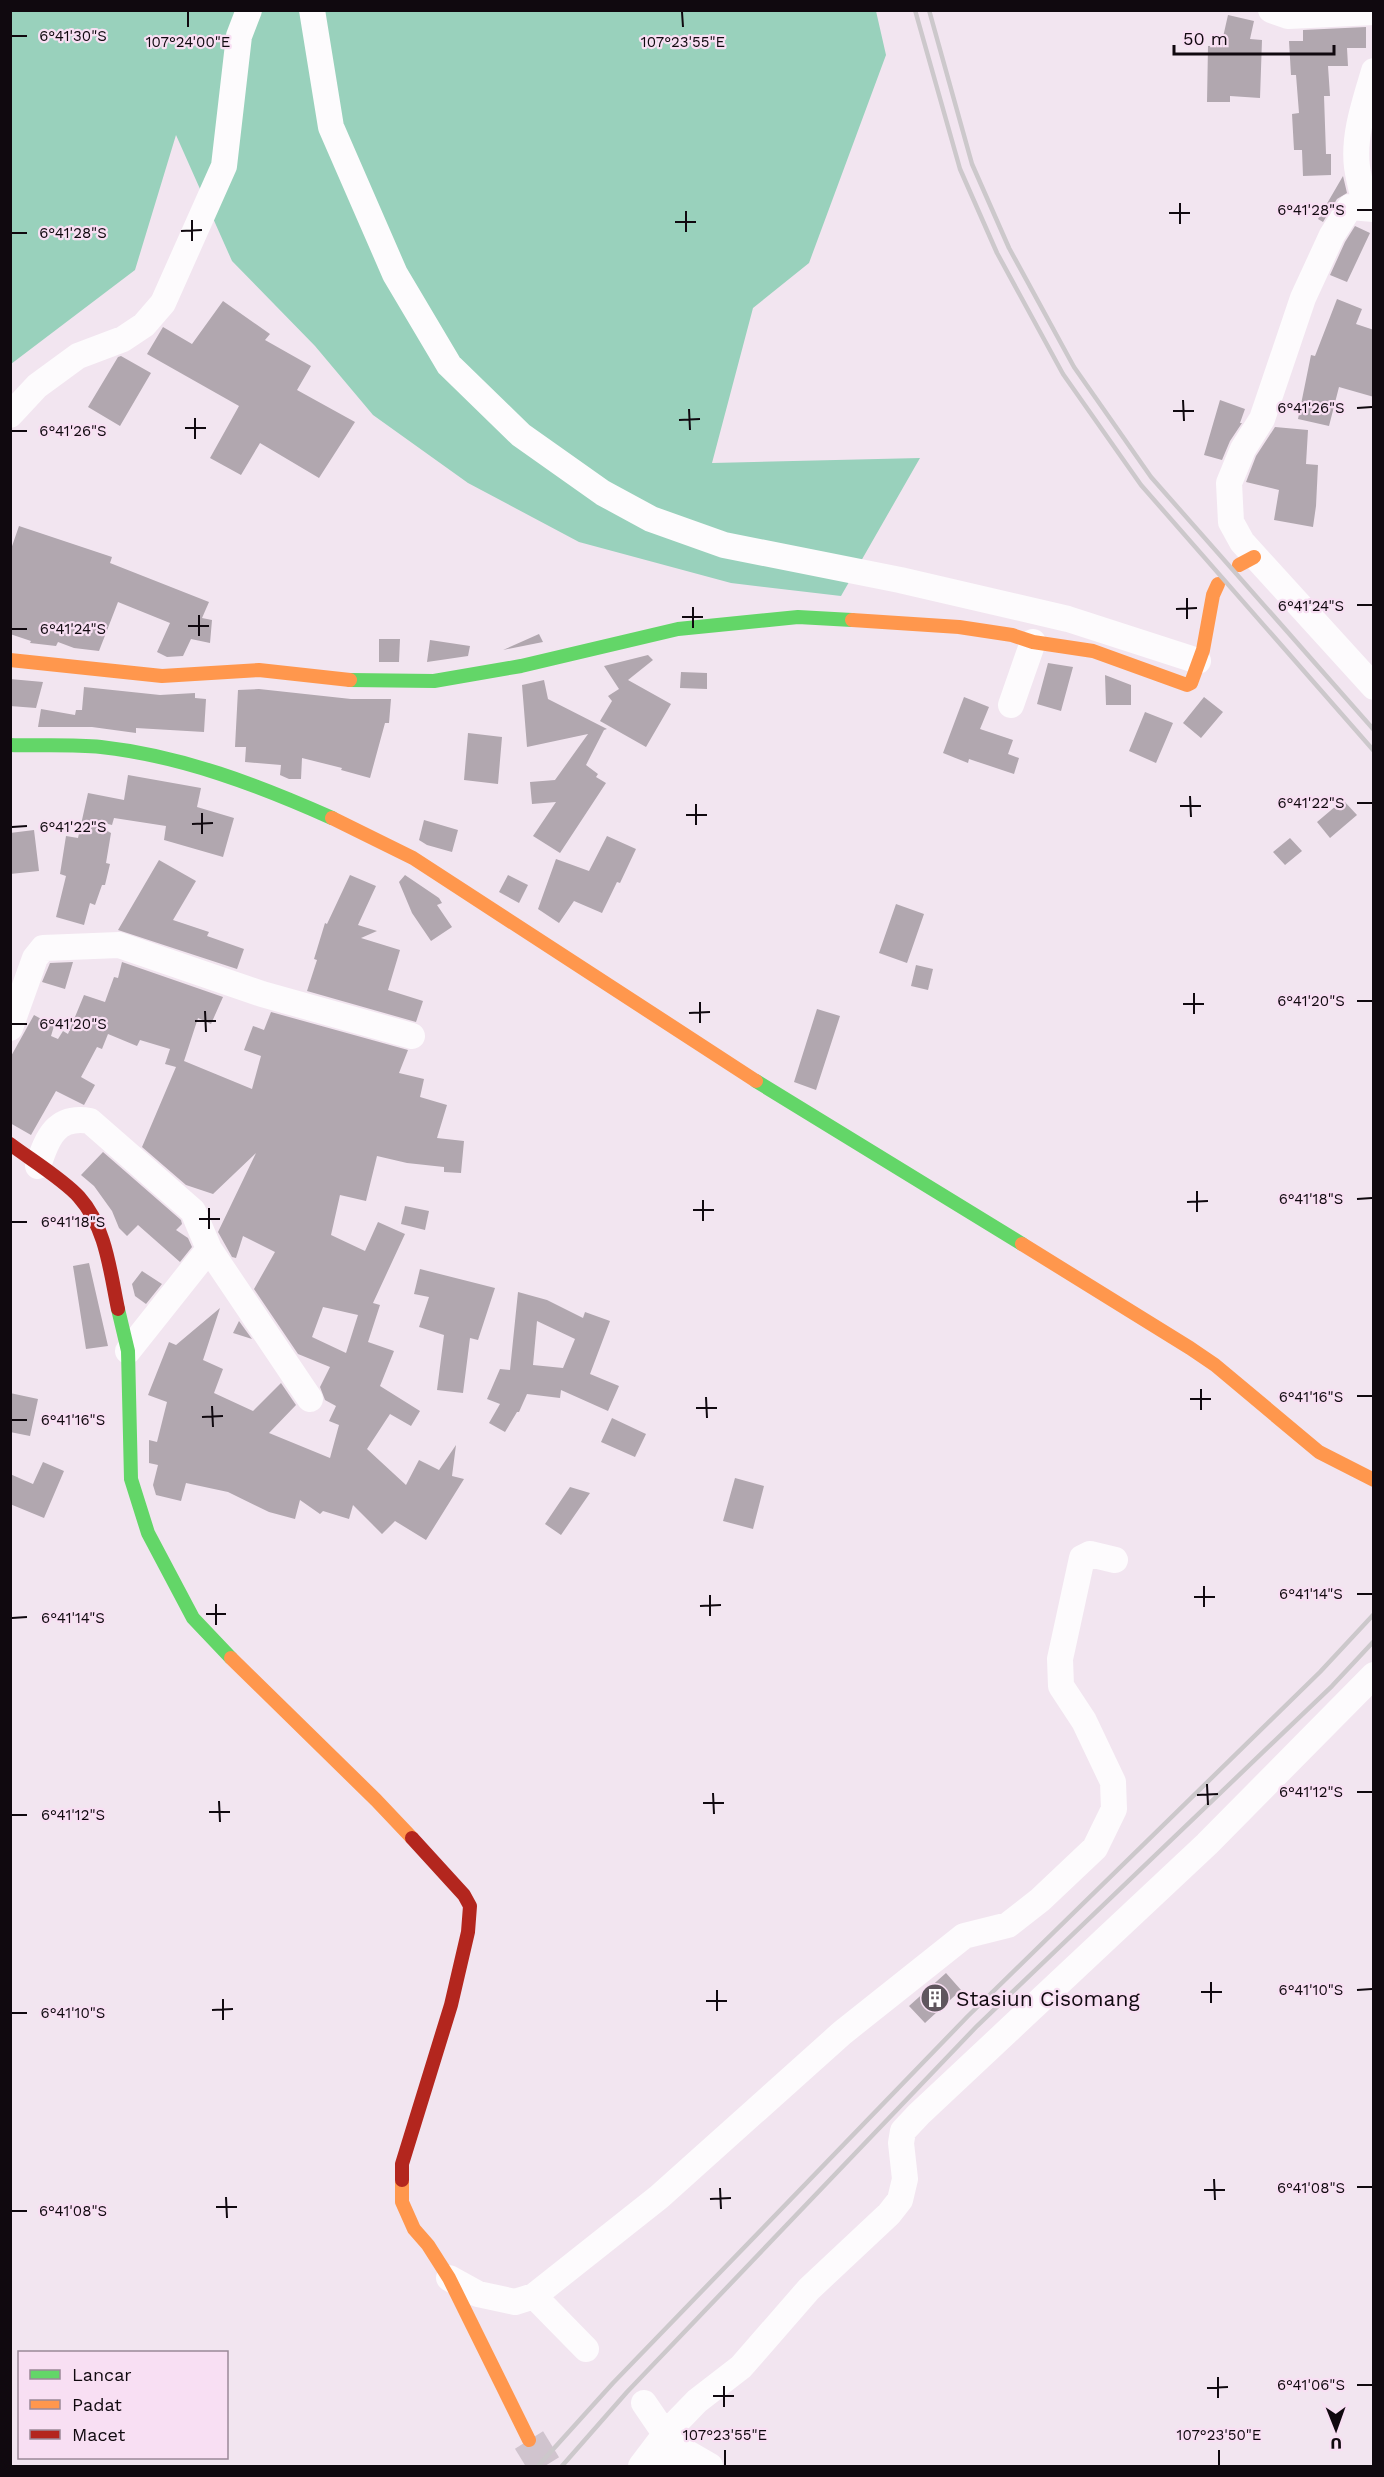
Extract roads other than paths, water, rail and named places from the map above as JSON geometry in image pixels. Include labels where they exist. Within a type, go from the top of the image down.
[{"type":"street","points":[[10,415],[37,387],[78,356],[123,339],[144,325],[163,303],[224,166],[239,36],[249,10]]},
{"type":"street","points":[[312,10],[331,127],[395,274],[449,365],[521,435],[603,493],[632,509],[651,519],[724,545],[900,580],[1068,619],[1198,661]]},
{"type":"street","points":[[1271,10],[1288,15],[1374,12]]},
{"type":"street","points":[[1374,71],[1359,127],[1370,208],[1350,207],[1332,235],[1303,298],[1262,419],[1243,449],[1229,483],[1231,522],[1242,542],[1246,561],[1374,687]]},
{"type":"street","points":[[10,660],[162,676],[259,670],[353,680],[434,681],[513,668],[678,629],[798,617],[959,627],[1012,635],[1034,642],[1060,644],[1093,651],[1181,685],[1191,683],[1211,616],[1213,595],[1218,584]]},
{"type":"street","points":[[1011,705],[1034,642]]},
{"type":"street","points":[[10,745],[101,747],[184,764],[242,780],[370,835],[413,858],[747,1075],[1190,1348],[1215,1365],[1320,1452],[1374,1480]]},
{"type":"street","points":[[10,1028],[35,958],[43,948],[119,945],[262,994],[412,1036]]},
{"type":"street","points":[[38,1166],[46,1141],[66,1120],[76,1118],[90,1120],[193,1211],[209,1250],[310,1399]]},
{"type":"street","points":[[10,1144],[79,1197],[96,1222],[102,1236],[129,1351],[131,1479],[148,1533],[193,1618],[251,1679],[376,1800],[464,1895],[470,1906],[468,1932],[451,2005],[400,2176],[402,2202],[406,2217],[428,2245],[448,2278],[529,2440]]},
{"type":"street","points":[[129,1351],[209,1250]]},
{"type":"street","points":[[448,2278],[478,2294],[515,2302],[534,2296],[658,2196],[842,2033],[964,1936],[1008,1925],[1041,1900],[1095,1848],[1114,1809],[1113,1782],[1084,1721],[1061,1686],[1060,1659],[1082,1558],[1090,1554],[1115,1560]]},
{"type":"street","points":[[641,2466],[670,2448],[697,2401],[741,2367],[808,2289],[889,2214],[900,2200],[905,2179],[901,2143],[903,2131],[1207,1844],[1374,1675]]},
{"type":"street","points":[[534,2296],[586,2349]]},
{"type":"street","points":[[644,2403],[670,2448],[710,2466]]},
{"type":"tunnel","points":[[529,2440],[545,2466]]},
{"type":"railway","points":[[915,10],[960,169],[997,253],[1063,374],[1141,485],[1374,751]]},
{"type":"railway","points":[[929,10],[972,164],[1009,248],[1074,367],[1151,477],[1374,730]]},
{"type":"railway","points":[[538,2466],[613,2383],[968,2016],[1320,1672],[1374,1614]]},
{"type":"railway","points":[[562,2466],[627,2392],[977,2026],[1332,1686],[1374,1641]]},
{"type":"place","name":"Stasiun Cisomang","points":[[935,1998]]}]
